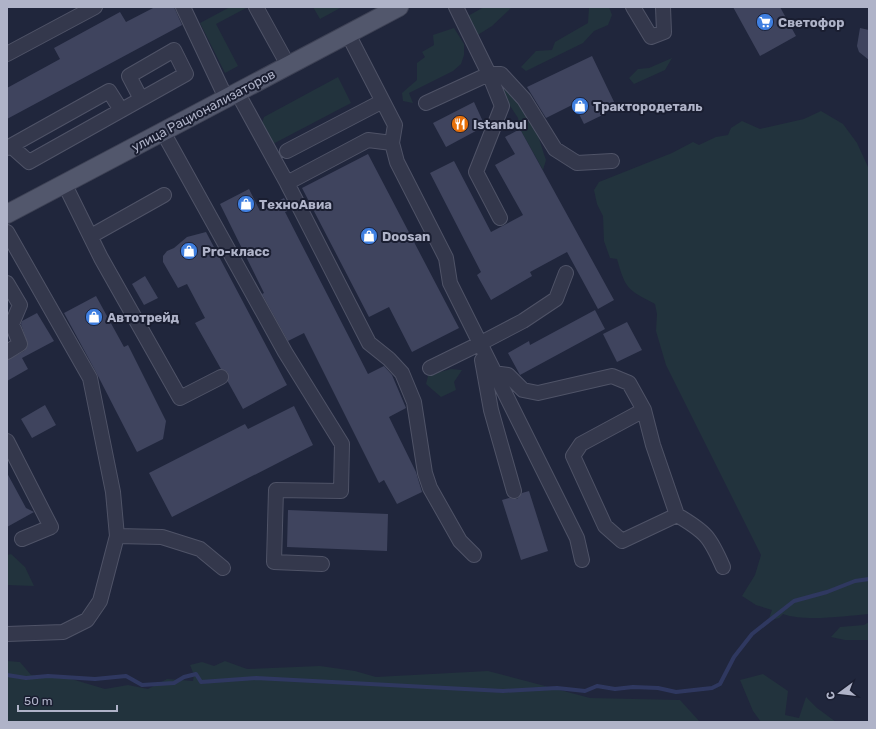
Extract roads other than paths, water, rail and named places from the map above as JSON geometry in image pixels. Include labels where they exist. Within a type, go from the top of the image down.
[{"type":"main road","name":"улица Рационализаторов","points":[[7,214],[399,7]]},
{"type":"lane","points":[[7,54],[95,7]]},
{"type":"lane","points":[[183,7],[232,95],[287,183],[369,343],[389,359],[402,373],[414,402],[425,473],[430,488],[460,541],[474,555]]},
{"type":"lane","points":[[256,7],[288,65]]},
{"type":"lane","points":[[456,7],[489,74],[502,106],[476,172],[500,218]]},
{"type":"lane","points":[[634,7],[651,37],[664,32],[663,7]]},
{"type":"lane","points":[[348,34],[381,102],[394,125],[392,143],[397,162],[446,258],[450,283],[493,373],[577,538],[582,560]]},
{"type":"lane","points":[[426,103],[489,74],[501,74],[524,99],[555,149],[577,163],[612,161]]},
{"type":"lane","points":[[121,110],[109,91],[9,147],[29,162],[141,99]]},
{"type":"lane","points":[[287,150],[381,102]]},
{"type":"lane","points":[[163,132],[285,352],[342,444],[341,490],[276,490],[274,562],[322,564]]},
{"type":"lane","points":[[287,183],[368,140],[392,143]]},
{"type":"lane","points":[[64,183],[91,236],[180,398],[221,377]]},
{"type":"lane","points":[[91,236],[164,195]]},
{"type":"lane","points":[[7,232],[90,378],[113,492],[116,536],[100,602],[87,620],[62,632],[7,634]]},
{"type":"lane","points":[[430,368],[523,321],[556,300],[566,273]]},
{"type":"lane","points":[[7,283],[20,306],[12,324],[20,344],[7,352]]},
{"type":"lane","points":[[479,344],[491,410],[514,491]]},
{"type":"lane","points":[[493,373],[508,376],[523,390],[538,393],[612,376],[629,383],[644,410],[653,445],[677,515],[698,528],[712,543],[723,568]]},
{"type":"lane","points":[[644,410],[581,444],[573,456],[605,526],[622,541],[677,515]]},
{"type":"lane","points":[[7,441],[51,527],[22,539]]},
{"type":"lane","points":[[116,536],[162,537],[200,549],[223,568]]},
{"type":"waterway","points":[[7,675],[26,678],[48,676],[95,679],[126,676],[142,685],[174,683],[184,677],[196,674],[201,682],[256,678],[503,691],[557,688],[585,691],[597,686],[615,689],[633,687],[658,688],[676,692],[712,688],[720,684],[734,657],[752,634],[794,601],[827,592],[855,581],[869,579]]},
{"type":"place","name":"Светофор","points":[[765,22]]},
{"type":"place","name":"Трактородеталь","points":[[580,106]]},
{"type":"place","name":"Istanbul","points":[[460,124]]},
{"type":"place","name":"ТехноАвиа","points":[[246,204]]},
{"type":"place","name":"Doosan","points":[[369,236]]},
{"type":"place","name":"Pro-класс","points":[[189,251]]},
{"type":"place","name":"Автотрейд","points":[[94,317]]}]
